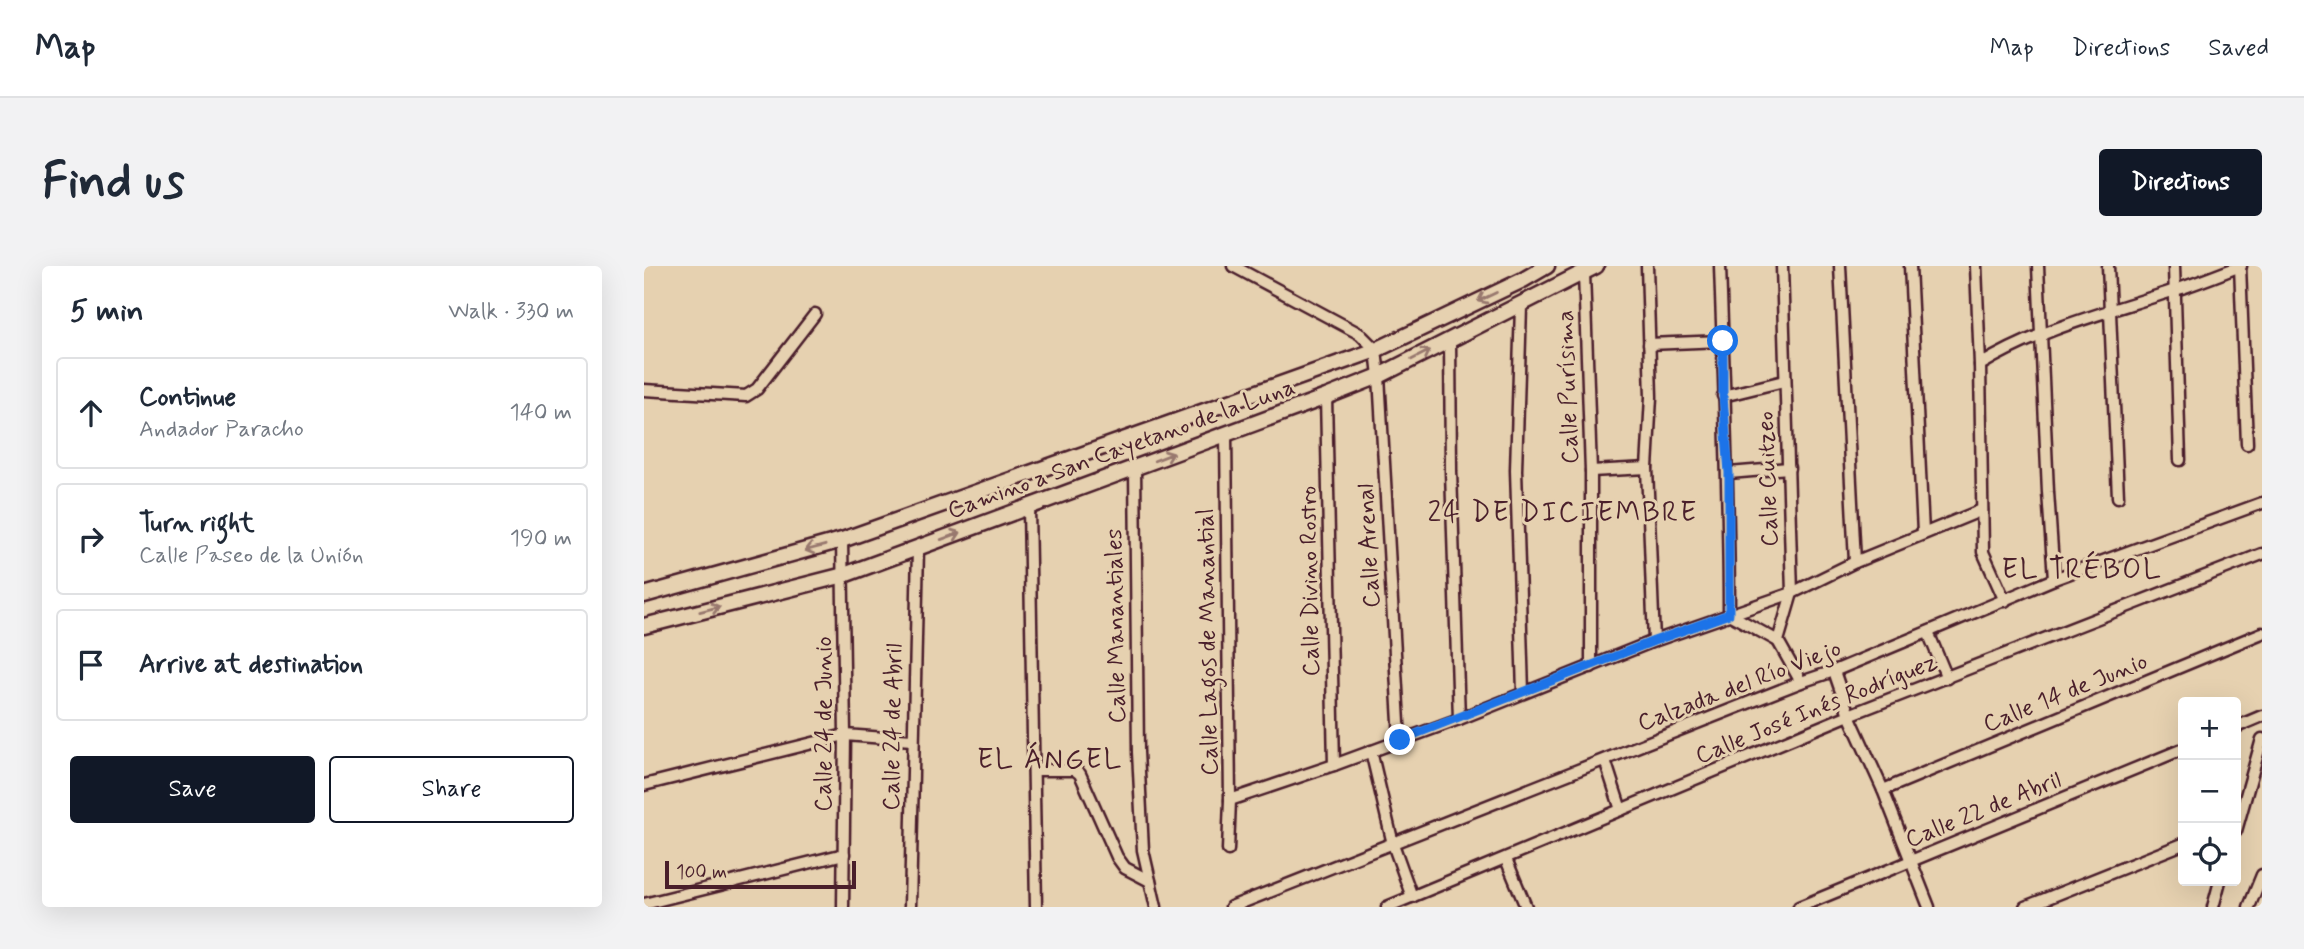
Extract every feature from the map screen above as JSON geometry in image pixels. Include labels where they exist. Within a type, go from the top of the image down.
[{"type":"street","points":[[1233,266],[1360,334],[1376,350]]},
{"type":"street","points":[[1254,277],[1260,266]]},
{"type":"street","name":"Camino a San Cayetano de la Luna","points":[[644,595],[842,540],[1376,350],[1526,273],[1547,266]]},
{"type":"street","points":[[1647,266],[1651,397],[1647,468],[1654,641]]},
{"type":"street","points":[[1720,266],[1723,396],[1729,473],[1729,614]]},
{"type":"street","name":"Calle Cuitzeo","points":[[1779,641],[1792,593],[1782,266]]},
{"type":"street","points":[[1840,266],[1855,562]]},
{"type":"street","points":[[1910,266],[1923,533]]},
{"type":"street","points":[[1976,266],[1983,552],[2005,601]]},
{"type":"street","points":[[2038,266],[2054,579]]},
{"type":"street","points":[[2108,266],[2118,497]]},
{"type":"street","points":[[2174,266],[2179,460]]},
{"type":"street","points":[[1980,365],[2040,335],[2241,266],[2247,444]]},
{"type":"street","name":"Camino a San Cayetano de la Luna","points":[[644,626],[844,575],[1326,397],[1379,376],[1590,269]]},
{"type":"street","name":"Calle Purísima","points":[[1590,269],[1591,667]]},
{"type":"street","points":[[1521,306],[1516,470],[1523,692]]},
{"type":"street","points":[[644,390],[746,396],[757,389],[815,314]]},
{"type":"street","points":[[1450,341],[1459,719]]},
{"type":"street","points":[[1650,344],[1723,341]]},
{"type":"street","name":"Calle Arenal","points":[[1376,350],[1400,740]]},
{"type":"street","points":[[1723,396],[1784,381]]},
{"type":"street","name":"Calle Divino Rostro","points":[[1326,397],[1335,765]]},
{"type":"street","name":"Calle Lagos de Manantial","points":[[1226,434],[1230,800],[1228,850]]},
{"type":"street","name":"Calle Manantiales","points":[[1135,468],[1138,752],[1143,850],[1156,907]]},
{"type":"street","points":[[1591,471],[1647,468]]},
{"type":"street","points":[[1729,473],[1789,468]]},
{"type":"street","name":"Calzada del Río Viejo","points":[[1231,907],[1834,671],[2054,579],[2262,503]]},
{"type":"street","points":[[1029,508],[1037,907]]},
{"type":"street","points":[[1230,800],[1335,765],[1654,641],[1792,593],[1855,562],[1982,509]]},
{"type":"street","name":"Calle 24 de Junio","points":[[842,540],[845,735],[843,907]]},
{"type":"street","name":"Calle 24 de Abril","points":[[910,907],[918,548]]},
{"type":"street","name":"Calle José Inés Rodríguez","points":[[1387,907],[1849,715],[2262,554]]},
{"type":"street","points":[[1729,614],[1779,641],[1801,682]]},
{"type":"street","points":[[1928,632],[1947,678]]},
{"type":"street","name":"Calle 14 de Junio","points":[[1883,790],[2262,633]]},
{"type":"street","points":[[1834,671],[1849,715],[1883,790],[1928,907]]},
{"type":"street","points":[[2241,725],[2262,716]]},
{"type":"street","points":[[644,785],[845,735],[912,740]]},
{"type":"street","points":[[2237,823],[2262,739]]},
{"type":"street","points":[[1371,751],[1393,844],[1412,897]]},
{"type":"street","name":"Calle 22 de Abril","points":[[1799,907],[2178,751]]},
{"type":"street","points":[[1605,760],[1621,810]]},
{"type":"street","points":[[1034,770],[1076,770],[1117,858],[1125,868],[1150,881]]},
{"type":"street","points":[[2025,907],[2178,846]]},
{"type":"street","points":[[644,904],[844,854]]},
{"type":"street","points":[[1506,859],[1526,907]]},
{"type":"street","points":[[2249,907],[2262,875]]},
{"type":"street","points":[[2213,907],[2219,886]]},
{"type":"district","name":"24 DE DICIEMBRE","points":[[1563,511]]},
{"type":"district","name":"EL TRÉBOL","points":[[2082,568]]},
{"type":"district","name":"EL ÁNGEL","points":[[1050,758]]},
{"type":"route","points":[[1400,740],[1729,614],[1729,473],[1723,396],[1723,341]]}]
